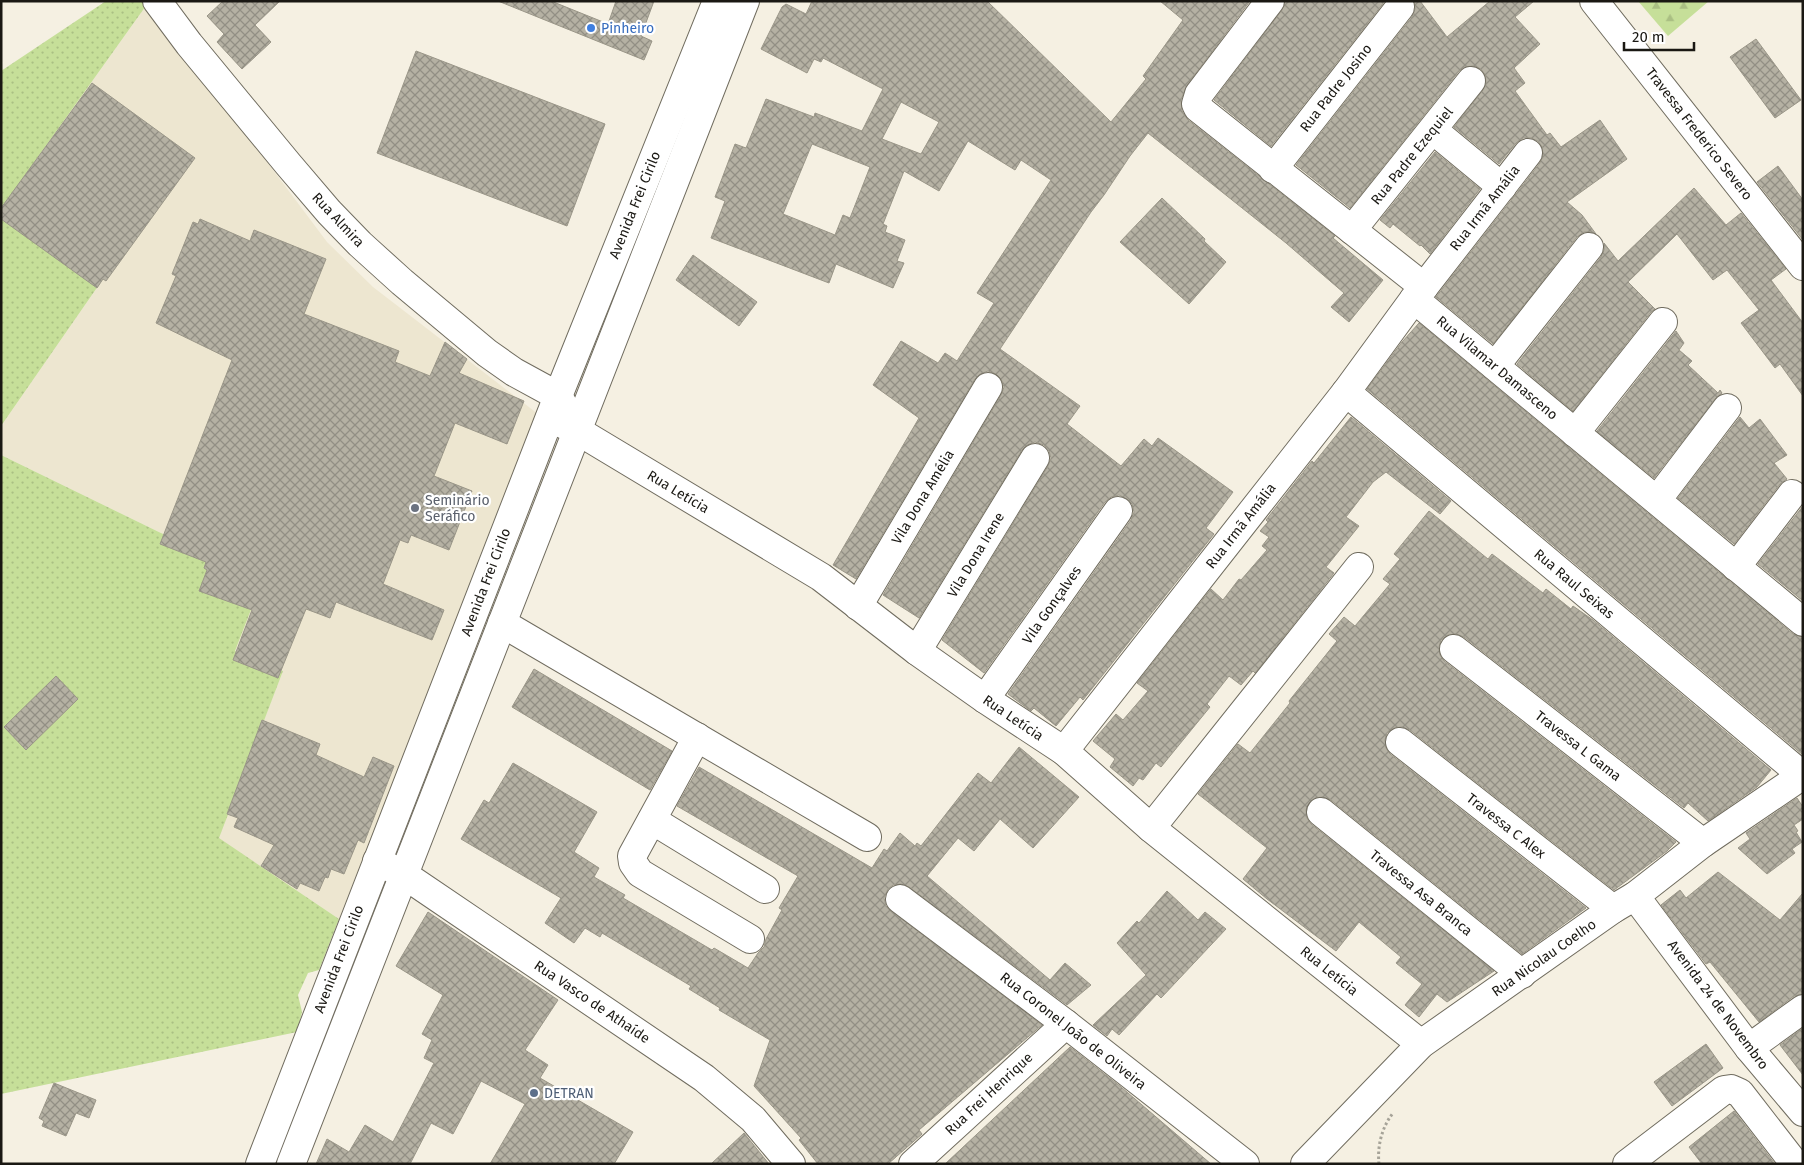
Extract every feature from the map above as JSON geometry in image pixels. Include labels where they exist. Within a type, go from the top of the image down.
[{"type":"street","name":"Rua Almira","points":[[157,1],[189,44],[288,164],[329,212],[360,244],[487,353],[514,372],[578,431]]},
{"type":"street","name":"Avenida Frei Cirilo","points":[[260,1164],[554,407],[717,1]]},
{"type":"street","name":"Avenida Frei Cirilo","points":[[290,1164],[745,1]]},
{"type":"street","name":"Rua Vilamar Damasceno","points":[[1270,1],[1199,94],[1196,104],[1198,108],[1352,230],[1495,366],[1803,622]]},
{"type":"street","name":"Travessa Frederico Severo","points":[[1594,1],[1803,266]]},
{"type":"street","name":"Rua Padre Josino","points":[[1273,169],[1400,7]]},
{"type":"street","name":"Rua Padre Ezequiel","points":[[1352,230],[1471,81]]},
{"type":"street","points":[[1433,130],[1502,187]]},
{"type":"street","name":"Rua Irmã Amália","points":[[1064,751],[1346,392],[1419,293],[1528,153]]},
{"type":"street","points":[[1495,366],[1589,246]]},
{"type":"street","points":[[1575,433],[1662,322]]},
{"type":"street","name":"Vila Dona Amélia","points":[[858,606],[988,387]]},
{"type":"street","name":"Rua Raul Seixas","points":[[1346,392],[1802,775]]},
{"type":"street","points":[[1657,500],[1727,408]]},
{"type":"street","name":"Rua Letícia","points":[[578,431],[821,577],[917,651],[1064,751],[1150,828],[1421,1044]]},
{"type":"street","name":"Vila Dona Irene","points":[[917,651],[1035,458]]},
{"type":"street","points":[[1736,567],[1792,494]]},
{"type":"street","name":"Vila Gonçalves","points":[[985,699],[1118,511]]},
{"type":"street","points":[[1150,828],[1359,567]]},
{"type":"street","points":[[502,623],[867,837]]},
{"type":"street","name":"Travessa L Gama","points":[[1454,649],[1702,843]]},
{"type":"street","points":[[697,737],[632,856],[633,864],[640,872],[750,939]]},
{"type":"street","name":"Travessa C Alex","points":[[1400,742],[1624,902]]},
{"type":"street","name":"Rua Nicolau Coelho","points":[[1309,1162],[1421,1044],[1624,902],[1702,843],[1802,775]]},
{"type":"street","name":"Travessa Asa Branca","points":[[1320,812],[1522,974]]},
{"type":"street","points":[[652,820],[765,889]]},
{"type":"street","name":"Rua Vasco de Athaíde","points":[[377,861],[403,874],[704,1078],[753,1119],[791,1164]]},
{"type":"street","name":"Rua Coronel João de Oliveira","points":[[900,899],[1066,1024],[1245,1164]]},
{"type":"street","name":"Avenida 24 de Novembro","points":[[1624,902],[1803,1112]]},
{"type":"street","points":[[1749,1048],[1803,1009]]},
{"type":"street","name":"Rua Frei Henrique","points":[[913,1164],[1066,1024]]},
{"type":"street","points":[[1627,1164],[1724,1090],[1731,1088],[1740,1093],[1795,1164]]},
{"type":"shaded area","points":[[148,3],[327,242],[373,287],[538,414],[339,919],[218,838],[283,671],[235,651],[263,576],[163,534],[1,455],[1,426],[103,279],[3,206]]},
{"type":"green space","points":[[106,1],[147,1],[148,3],[3,206],[103,279],[1,426],[1,71]]},
{"type":"green space","points":[[1638,1],[1709,1],[1668,36]]},
{"type":"green space","points":[[1,455],[163,534],[264,576],[235,651],[283,671],[219,838],[339,919],[319,970],[308,973],[298,995],[302,1012],[297,1032],[1,1094]]},
{"type":"building","points":[[223,1],[280,1],[255,25],[271,42],[242,69],[217,42],[224,34],[207,16]]},
{"type":"building","name":"Pinheiro","points":[[498,1],[551,1],[608,24],[616,1],[654,1],[641,36],[652,41],[644,60]]},
{"type":"building","points":[[812,1],[987,1],[1111,122],[1146,79],[1143,76],[1183,20],[1160,1],[1250,1],[1187,85],[1181,100],[1182,111],[1188,120],[1335,236],[1333,238],[1383,280],[1349,322],[1331,307],[1344,293],[1286,243],[1148,133],[1130,156],[1000,349],[1080,406],[1067,424],[1121,466],[1144,439],[1152,446],[1158,438],[1233,492],[1206,528],[1214,534],[1083,700],[1080,697],[1056,726],[1034,708],[1031,711],[1008,694],[1131,520],[1134,512],[1132,504],[1127,499],[1119,495],[1111,497],[1105,502],[984,673],[942,640],[1048,466],[1051,458],[1049,451],[1044,445],[1035,442],[1027,445],[1022,450],[919,618],[883,595],[1001,395],[1004,387],[1001,379],[996,374],[988,371],[980,374],[975,379],[856,579],[833,565],[919,418],[873,385],[901,341],[938,363],[945,353],[957,361],[994,303],[977,293],[1051,180],[1021,160],[1015,170],[968,141],[939,191],[904,171],[883,224],[887,226],[885,232],[905,240],[897,261],[904,263],[893,288],[836,264],[829,283],[711,238],[725,201],[715,197],[735,144],[746,148],[766,99],[814,117],[815,113],[862,131],[883,89],[823,58],[821,62],[814,59],[807,73],[761,49],[782,7],[786,4],[806,14]],"holes":[[[901,102],[939,122],[921,154],[882,139]],[[812,144],[870,167],[850,218],[843,215],[835,235],[783,214]]]},
{"type":"building","points":[[1285,1],[1385,1],[1271,146],[1214,100],[1282,10]]},
{"type":"building","points":[[1414,1],[1420,1],[1447,37],[1490,1],[1534,1],[1515,17],[1540,44],[1514,68],[1525,83],[1515,91],[1547,135],[1550,133],[1561,147],[1600,120],[1627,159],[1567,202],[1582,215],[1596,234],[1584,232],[1577,237],[1493,344],[1436,297],[1540,163],[1543,155],[1542,147],[1538,141],[1531,138],[1523,138],[1516,143],[1499,164],[1454,127],[1483,90],[1486,83],[1485,75],[1481,69],[1473,66],[1465,67],[1459,71],[1350,208],[1296,165],[1412,17],[1415,9]]},
{"type":"building","points":[[1756,39],[1801,100],[1775,118],[1730,57]]},
{"type":"building","points":[[416,51],[605,124],[567,226],[377,153]]},
{"type":"building","points":[[92,83],[195,158],[106,281],[103,279],[97,288],[1,219],[1,208]]},
{"type":"building","points":[[1435,152],[1480,189],[1430,254],[1393,224],[1390,228],[1380,220]]},
{"type":"building","points":[[1778,166],[1803,200],[1803,240],[1757,182]]},
{"type":"building","points":[[1694,188],[1726,225],[1741,213],[1786,269],[1771,280],[1803,323],[1803,396],[1780,364],[1775,368],[1741,323],[1759,310],[1727,270],[1713,280],[1677,234],[1628,282],[1655,309],[1573,411],[1517,364],[1601,257],[1604,243],[1618,261]]},
{"type":"building","points":[[1162,198],[1226,262],[1189,304],[1120,242]]},
{"type":"building","points":[[200,219],[250,241],[254,230],[326,259],[304,314],[399,351],[395,362],[430,376],[445,342],[467,359],[459,373],[524,401],[507,444],[455,423],[434,476],[472,491],[449,550],[411,535],[408,543],[400,540],[383,584],[444,610],[432,640],[336,602],[330,618],[306,609],[278,678],[233,660],[252,610],[199,591],[207,570],[204,568],[206,562],[160,544],[232,360],[156,323],[176,276],[172,274],[193,222],[198,224]]},
{"type":"building","points":[[693,255],[757,302],[739,326],[676,280]]},
{"type":"building","points":[[1419,323],[1793,634],[1803,637],[1803,755],[1367,389],[1402,342]]},
{"type":"building","points":[[1676,331],[1684,343],[1679,350],[1692,361],[1688,365],[1718,393],[1720,390],[1722,393],[1715,399],[1654,478],[1597,431]]},
{"type":"building","points":[[1351,417],[1451,501],[1440,514],[1386,472],[1373,482],[1346,517],[1359,526],[1326,567],[1334,573],[1327,582],[1255,673],[1253,671],[1241,685],[1229,676],[1207,704],[1210,707],[1161,767],[1156,763],[1143,780],[1139,778],[1133,786],[1110,767],[1115,759],[1093,741],[1116,714],[1123,720],[1148,691],[1137,683],[1211,589],[1223,600],[1239,579],[1241,580],[1267,550],[1262,546],[1269,537],[1260,531],[1268,522],[1266,520],[1312,461],[1314,463]]},
{"type":"building","points":[[1740,417],[1749,428],[1760,419],[1787,455],[1774,463],[1787,479],[1780,484],[1734,544],[1678,498]]},
{"type":"building","points":[[1803,506],[1803,601],[1758,564]]},
{"type":"building","points":[[1429,511],[1488,559],[1492,554],[1543,593],[1546,589],[1571,609],[1573,606],[1593,620],[1771,770],[1757,787],[1708,821],[1688,803],[1684,808],[1464,637],[1456,634],[1448,635],[1441,640],[1439,647],[1440,655],[1444,661],[1676,842],[1667,851],[1614,890],[1410,730],[1402,727],[1394,728],[1387,733],[1385,740],[1386,748],[1390,754],[1586,908],[1522,954],[1331,800],[1323,797],[1315,798],[1309,803],[1306,810],[1307,818],[1311,824],[1494,971],[1447,1002],[1437,994],[1419,1017],[1405,1005],[1422,984],[1396,963],[1401,957],[1359,922],[1336,951],[1267,899],[1243,879],[1267,848],[1198,794],[1238,744],[1250,753],[1337,641],[1329,634],[1344,617],[1355,626],[1390,584],[1383,579],[1400,559],[1394,554]]},
{"type":"building","points":[[534,669],[672,751],[650,790],[512,707]]},
{"type":"building","points":[[56,676],[78,699],[26,750],[4,727]]},
{"type":"building","points":[[262,720],[320,744],[316,755],[364,777],[373,757],[394,766],[364,843],[358,840],[344,874],[331,869],[328,878],[325,877],[319,891],[300,883],[297,889],[261,866],[274,845],[234,827],[238,818],[227,814]]},
{"type":"building","points":[[1019,747],[1079,797],[1033,848],[1000,819],[974,851],[958,838],[927,876],[1050,980],[1065,963],[1091,985],[1067,1005],[909,887],[901,884],[893,885],[888,889],[884,898],[886,906],[891,911],[1042,1025],[919,1130],[922,1134],[888,1164],[818,1164],[799,1140],[801,1138],[754,1086],[770,1040],[719,1010],[720,1008],[689,989],[691,986],[602,933],[600,937],[585,928],[574,943],[545,923],[561,898],[461,839],[484,800],[489,803],[513,763],[597,812],[574,852],[599,868],[594,877],[625,895],[623,898],[712,950],[714,948],[748,968],[764,947],[766,939],[782,910],[779,908],[798,876],[677,806],[699,767],[872,868],[884,849],[887,851],[900,833],[915,846],[917,843],[921,846],[978,773],[991,783]]},
{"type":"building","points":[[1797,798],[1803,807],[1803,819],[1794,825],[1802,842],[1792,849],[1795,853],[1767,874],[1738,848],[1750,839],[1746,833]]},
{"type":"building","points":[[1718,872],[1780,920],[1803,893],[1803,994],[1794,996],[1759,1022],[1710,962],[1706,964],[1661,905],[1680,890],[1686,898]]},
{"type":"building","points":[[1167,891],[1198,920],[1205,912],[1226,929],[1161,998],[1157,994],[1119,1035],[1112,1029],[1107,1036],[1093,1025],[1146,975],[1117,943],[1137,921],[1139,923]]},
{"type":"building","points":[[428,912],[558,1000],[525,1050],[548,1065],[540,1078],[633,1132],[614,1164],[490,1164],[525,1104],[481,1081],[453,1134],[431,1123],[410,1164],[316,1164],[327,1139],[349,1152],[365,1125],[393,1142],[434,1063],[424,1058],[432,1040],[422,1034],[443,995],[396,966]]},
{"type":"building","points":[[1803,1028],[1803,1075],[1780,1045]]},
{"type":"building","points":[[1706,1044],[1723,1068],[1672,1106],[1654,1082]]},
{"type":"building","points":[[1070,1047],[1121,1087],[1211,1164],[945,1164]]},
{"type":"building","points":[[54,1083],[96,1100],[89,1118],[76,1113],[66,1136],[42,1126],[44,1121],[39,1118]]},
{"type":"building","points":[[1734,1111],[1775,1164],[1702,1164],[1689,1147]]},
{"type":"building","points":[[744,1133],[769,1164],[711,1164]]},
{"type":"place","name":"Pinheiro","points":[[591,28]]},
{"type":"place","name":"Seminário Seráfico","points":[[415,508]]},
{"type":"place","name":"DETRAN","points":[[534,1093]]}]
